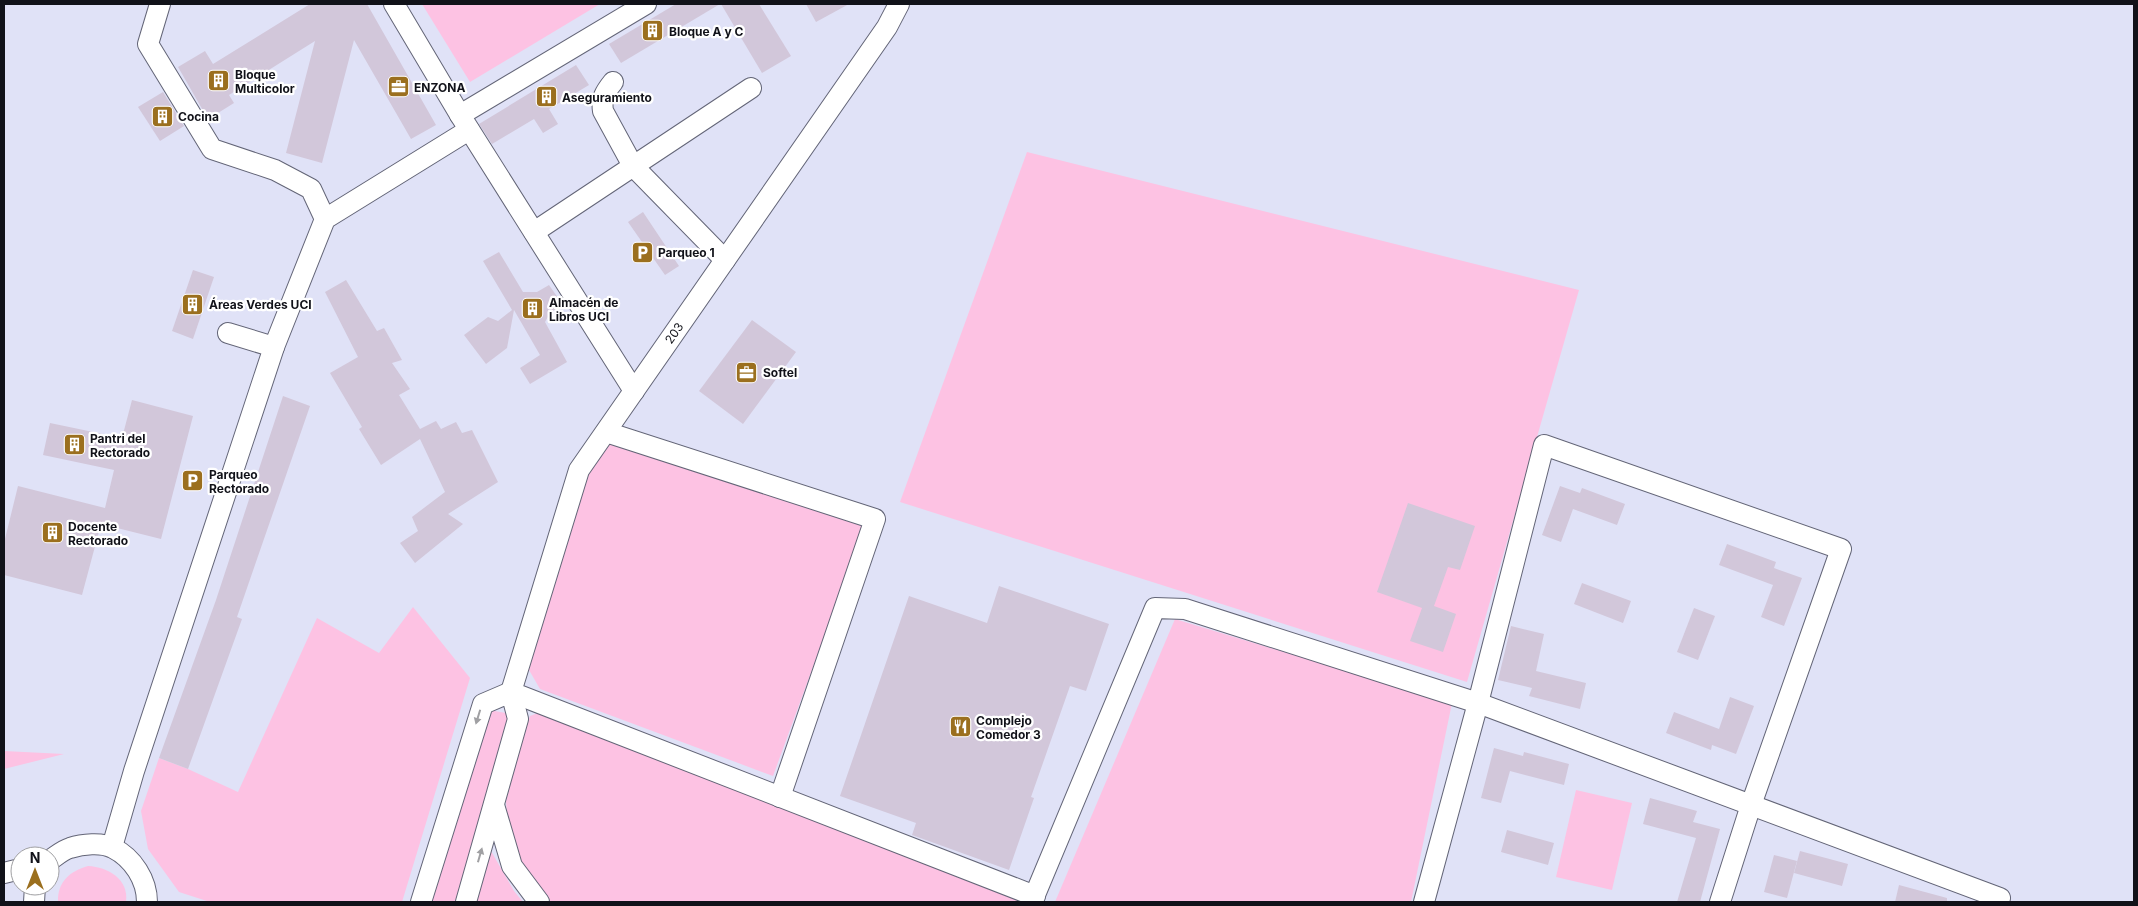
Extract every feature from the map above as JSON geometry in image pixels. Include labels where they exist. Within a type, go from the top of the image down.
[{"type":"street","points":[[160,4],[148,44],[212,149],[275,170],[311,189],[325,219]]},
{"type":"street","points":[[394,4],[464,123],[634,391]]},
{"type":"street","points":[[112,847],[134,771],[274,347],[325,219],[464,123],[646,4]]},
{"type":"street","name":"203","points":[[511,692],[579,470],[887,28],[899,4]]},
{"type":"street","points":[[613,82],[604,92],[603,111],[633,166],[725,260]]},
{"type":"street","points":[[534,232],[751,88]]},
{"type":"street","points":[[228,333],[274,347]]},
{"type":"street","points":[[606,432],[875,519],[780,796]]},
{"type":"street","points":[[1424,902],[1478,703],[1544,445],[1841,549],[1751,805],[1720,902]]},
{"type":"street","points":[[421,902],[483,704],[511,692],[780,796],[1034,899],[1155,608],[1185,609],[1478,703],[2000,898],[1998,902]]},
{"type":"street","points":[[466,902],[518,718],[511,692]]},
{"type":"street","points":[[494,805],[512,866],[539,902]]},
{"type":"street","points":[[60,854],[69,848],[94,844],[112,847],[134,864],[144,881],[149,901]]},
{"type":"shaded area","points":[[422,4],[600,4],[470,82]]},
{"type":"shaded area","points":[[1027,152],[1579,290],[1467,682],[900,502]]},
{"type":"shaded area","points":[[612,442],[865,525],[773,776],[540,689],[529,670],[531,647],[585,482],[601,450]]},
{"type":"shaded area","points":[[413,607],[470,678],[402,902],[210,902],[179,892],[148,849],[141,811],[159,758],[238,792],[317,618],[379,653]]},
{"type":"shaded area","points":[[1175,619],[1452,703],[1411,902],[1055,902]]},
{"type":"shaded area","points":[[489,710],[511,714],[455,902],[432,902]]},
{"type":"shaded area","points":[[538,713],[1021,901],[549,902],[535,889],[508,836],[506,801],[522,738],[530,716]]},
{"type":"shaded area","points":[[4,751],[64,754],[4,769]]},
{"type":"shaded area","points":[[1576,790],[1632,803],[1612,890],[1556,877]]},
{"type":"shaded area","points":[[491,851],[514,891],[523,902],[475,902]]},
{"type":"shaded area","points":[[88,866],[95,867],[116,876],[124,887],[126,902],[58,902],[62,883],[70,874]]},
{"type":"building","name":"Bloque Multicolor","points":[[310,4],[367,4],[436,125],[411,139],[354,40],[322,163],[286,153],[315,41],[229,95],[234,103],[210,118],[207,113],[205,114],[178,67],[205,51],[213,64]]},
{"type":"building","points":[[676,4],[720,4],[621,63],[609,44]]},
{"type":"building","points":[[721,4],[759,4],[791,56],[762,73]]},
{"type":"building","points":[[806,4],[849,4],[816,22]]},
{"type":"building","name":"Aseguramiento","points":[[576,65],[589,85],[549,109],[558,124],[543,133],[534,119],[492,144],[479,124]]},
{"type":"building","name":"Cocina","points":[[163,92],[184,126],[160,141],[138,107]]},
{"type":"building","points":[[643,212],[679,266],[665,275],[628,222]]},
{"type":"building","name":"Almacén de Libros UCI","points":[[499,252],[523,292],[537,292],[549,285],[563,305],[550,313],[545,322],[567,362],[530,384],[520,368],[540,355],[514,310],[507,348],[486,364],[464,335],[488,317],[498,321],[512,310],[483,261]]},
{"type":"building","name":"Áreas Verdes UCI","points":[[193,270],[214,277],[193,339],[172,331]]},
{"type":"building","points":[[346,280],[377,331],[384,328],[402,360],[392,363],[410,389],[399,395],[420,429],[436,421],[441,429],[456,422],[462,433],[472,430],[498,482],[448,514],[463,524],[415,563],[400,543],[418,531],[412,517],[445,492],[420,439],[381,465],[359,429],[362,427],[330,373],[358,357],[325,292]]},
{"type":"building","name":"Softel","points":[[752,320],[796,352],[743,424],[699,391]]},
{"type":"building","points":[[283,396],[310,406],[237,617],[242,619],[188,769],[159,758],[216,600]]},
{"type":"building","points":[[132,400],[193,416],[161,539],[101,524],[82,595],[4,575],[4,543],[18,486],[105,508],[114,470],[43,455],[50,423],[122,438]]},
{"type":"building","points":[[1560,486],[1580,493],[1582,488],[1625,504],[1617,525],[1573,509],[1561,542],[1542,535]]},
{"type":"building","points":[[1408,503],[1475,526],[1460,570],[1448,567],[1434,606],[1456,614],[1443,652],[1410,641],[1422,608],[1377,592]]},
{"type":"building","points":[[1727,544],[1776,562],[1774,568],[1802,578],[1784,626],[1761,617],[1773,585],[1719,565]]},
{"type":"building","points":[[1582,583],[1631,601],[1623,623],[1574,604]]},
{"type":"building","name":"Complejo Comedor 3","points":[[999,586],[1109,624],[1086,691],[1070,686],[1031,797],[1034,798],[1009,870],[912,835],[916,823],[840,796],[909,596],[987,623]]},
{"type":"building","points":[[1694,608],[1715,616],[1698,660],[1677,652]]},
{"type":"building","points":[[1511,626],[1544,634],[1536,671],[1586,683],[1580,709],[1529,696],[1532,688],[1498,680]]},
{"type":"building","points":[[1730,697],[1754,706],[1736,754],[1712,745],[1711,750],[1666,733],[1674,712],[1719,729]]},
{"type":"building","points":[[1494,748],[1523,756],[1524,752],[1569,764],[1564,785],[1510,771],[1501,803],[1481,798]]},
{"type":"building","points":[[1650,798],[1697,811],[1693,822],[1720,829],[1700,902],[1677,902],[1696,838],[1643,824]]},
{"type":"building","points":[[1507,830],[1554,843],[1548,865],[1501,852]]},
{"type":"building","points":[[1800,851],[1848,864],[1842,886],[1794,873]]},
{"type":"building","points":[[1774,855],[1797,861],[1787,898],[1764,892]]},
{"type":"building","points":[[1899,885],[1947,898],[1947,902],[1895,902]]},
{"type":"place","name":"Bloque A y C","points":[[653,31]]},
{"type":"place","name":"Bloque Multicolor","points":[[219,81]]},
{"type":"place","name":"ENZONA","points":[[398,87]]},
{"type":"place","name":"Aseguramiento","points":[[546,97]]},
{"type":"place","name":"Cocina","points":[[162,116]]},
{"type":"place","name":"Parqueo 1","points":[[642,252]]},
{"type":"place","name":"Áreas Verdes UCI","points":[[193,304]]},
{"type":"place","name":"Almacén de Libros UCI","points":[[533,309]]},
{"type":"place","name":"Softel","points":[[747,372]]},
{"type":"place","name":"Pantri del Rectorado","points":[[74,445]]},
{"type":"place","name":"Parqueo Rectorado","points":[[193,481]]},
{"type":"place","name":"Docente Rectorado","points":[[52,533]]},
{"type":"place","name":"Complejo Comedor 3","points":[[960,727]]}]
